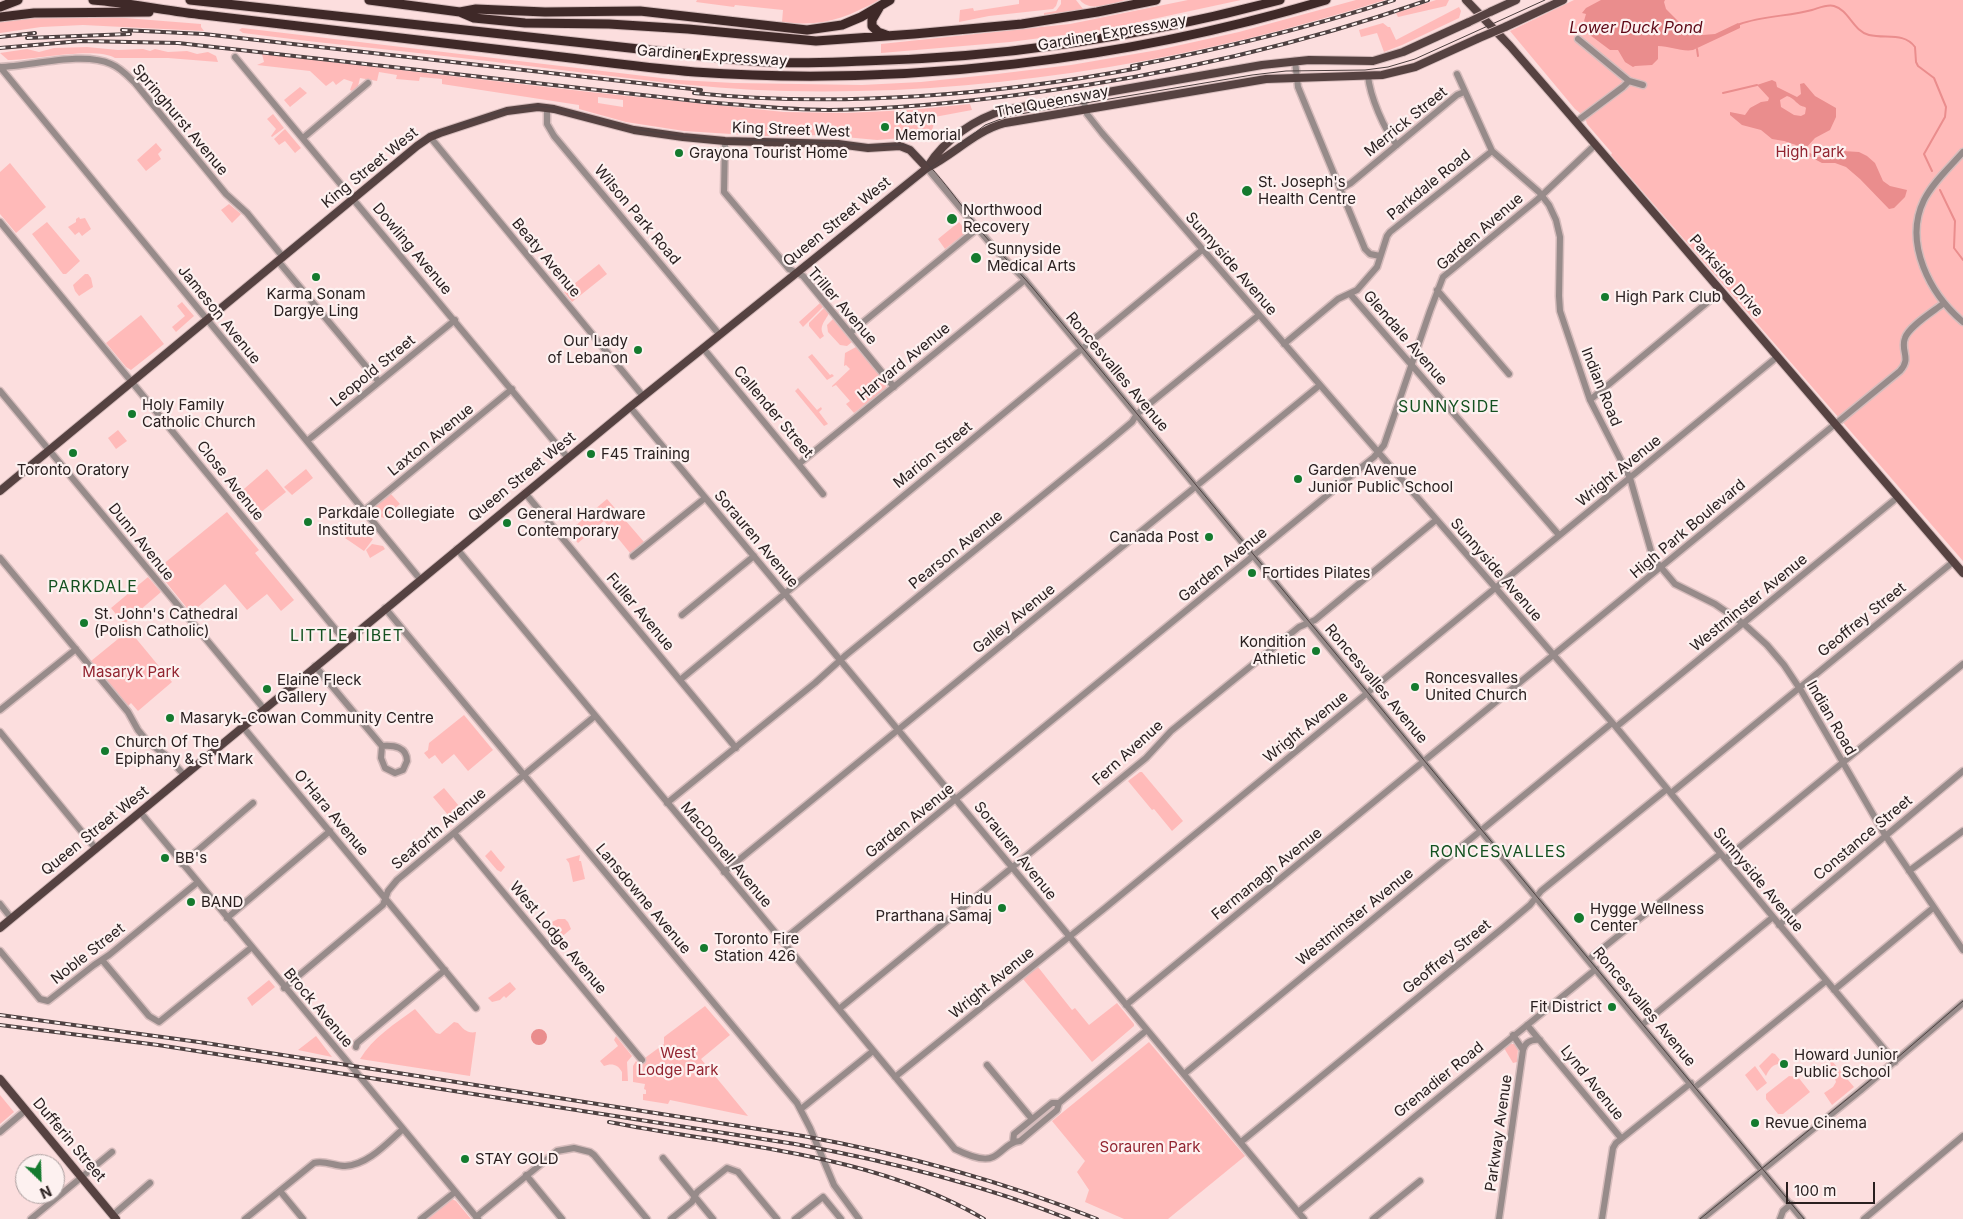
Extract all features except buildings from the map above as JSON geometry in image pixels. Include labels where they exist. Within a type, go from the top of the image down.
[{"type":"highway","points":[[0,6],[18,0]]},
{"type":"highway","name":"Gardiner Expressway","points":[[93,0],[172,11],[695,72],[832,75],[971,68],[1062,57],[1188,35],[1326,0]]},
{"type":"highway","name":"Gardiner Expressway","points":[[190,0],[684,54],[769,62],[801,62],[929,59],[1026,49],[1135,32],[1280,0]]},
{"type":"highway","points":[[369,0],[460,12],[474,18],[525,23],[609,24],[678,28],[816,41],[892,36],[1048,20],[1156,0]]},
{"type":"highway","points":[[460,12],[476,9],[545,12],[640,11],[807,30],[842,25],[890,0]]},
{"type":"highway","points":[[880,6],[873,17],[872,26],[878,32],[892,36]]},
{"type":"highway","points":[[0,17],[52,12],[172,11]]},
{"type":"main road","name":"Parkside Drive","points":[[1466,0],[1510,46],[1576,122],[1963,573]]},
{"type":"main road","name":"The Queensway","points":[[927,168],[939,152],[960,133],[990,115],[1005,110],[1262,64],[1295,61],[1373,61],[1403,52],[1516,0]]},
{"type":"main road","name":"The Queensway","points":[[927,168],[940,161],[972,137],[993,126],[1085,108],[1241,82],[1296,77],[1368,76],[1398,72],[1416,66],[1563,0]]},
{"type":"main road","name":"King Street West","points":[[0,491],[206,319],[430,137],[507,111],[524,108],[547,108],[634,130],[725,141],[829,144],[868,148],[900,146],[910,150],[927,168]]},
{"type":"main road","name":"Queen Street West","points":[[0,928],[457,548],[719,334],[927,168]]},
{"type":"main road","name":"Dufferin Street","points":[[0,1079],[114,1217]]},
{"type":"street","points":[[1578,39],[1629,80],[1643,85]]},
{"type":"street","name":"Dowling Avenue","points":[[235,57],[568,458]]},
{"type":"street","name":"Springhurst Avenue","points":[[0,67],[85,59],[104,61],[122,69],[232,199],[248,213],[281,259],[379,382]]},
{"type":"street","points":[[1295,61],[1296,77],[1302,98],[1365,249],[1370,254],[1380,256]]},
{"type":"street","name":"Jameson Avenue","points":[[0,67],[420,579]]},
{"type":"street","name":"Indian Road","points":[[1457,74],[1492,151],[1542,195],[1551,211],[1559,234],[1560,311],[1590,400],[1630,478],[1652,554],[1661,568],[1676,584],[1715,604],[1744,624],[1775,654],[1799,688],[1885,835],[1963,950]]},
{"type":"street","points":[[1368,76],[1374,100],[1390,138],[1396,145]]},
{"type":"street","points":[[1576,122],[1624,87],[1629,80]]},
{"type":"street","points":[[303,138],[368,83]]},
{"type":"street","name":"Merrick Street","points":[[1340,189],[1464,92]]},
{"type":"street","name":"Sunnyside Avenue","points":[[1082,96],[1088,117],[1614,725],[1895,1062]]},
{"type":"street","name":"Wilson Park Road","points":[[547,108],[547,124],[554,136],[719,334]]},
{"type":"street","name":"Beaty Avenue","points":[[430,137],[643,396]]},
{"type":"street","name":"Triller Avenue","points":[[725,141],[724,192],[788,269],[803,276],[894,387]]},
{"type":"street","name":"Garden Avenue","points":[[782,941],[1378,453],[1384,445],[1437,290],[1444,278],[1452,269],[1542,195],[1595,145]]},
{"type":"street","name":"Parkdale Road","points":[[1284,344],[1338,299],[1357,290],[1377,267],[1390,232],[1492,151]]},
{"type":"street","points":[[1963,152],[1925,198],[1919,214],[1916,234],[1919,253],[1929,277],[1944,303],[1963,322]]},
{"type":"street","name":"Roncesvalles Avenue","points":[[927,168],[977,229],[1025,280],[1802,1219]]},
{"type":"street","name":"Close Avenue","points":[[0,222],[345,641]]},
{"type":"street","points":[[850,333],[977,229]]},
{"type":"street","name":"Marion Street","points":[[680,680],[1202,250]]},
{"type":"street","name":"Harvard Avenue","points":[[800,463],[1025,280]]},
{"type":"street","points":[[1437,290],[1509,374]]},
{"type":"street","points":[[1590,400],[1721,291]]},
{"type":"street","name":"Glendale Avenue","points":[[1350,294],[1559,535]]},
{"type":"street","name":"High Park Boulevard","points":[[1424,762],[1902,369],[1906,361],[1904,342],[1907,334],[1944,303]]},
{"type":"street","name":"Pearson Avenue","points":[[667,803],[1132,422],[1136,416],[1259,315]]},
{"type":"street","name":"Leopold Street","points":[[307,441],[455,320]]},
{"type":"street","name":"Callender Street","points":[[703,348],[824,494]]},
{"type":"street","name":"Wright Avenue","points":[[895,1077],[1069,937],[1777,356]]},
{"type":"street","name":"Galley Avenue","points":[[724,872],[1320,385]]},
{"type":"street","name":"Laxton Avenue","points":[[365,510],[512,389]]},
{"type":"street","name":"Dunn Avenue","points":[[0,391],[264,710]]},
{"type":"street","name":"Sorauren Avenue","points":[[630,407],[1304,1219]]},
{"type":"street","name":"Fuller Avenue","points":[[525,493],[736,748]]},
{"type":"street","name":"Westminster Avenue","points":[[1184,1074],[1480,830],[1744,624],[1898,497]]},
{"type":"street","points":[[633,556],[705,498]]},
{"type":"street","name":"Fern Avenue","points":[[839,1009],[1146,758],[1171,731],[1299,627],[1315,620],[1436,520]]},
{"type":"street","name":"MacDonell Avenue","points":[[457,548],[955,1149],[972,1156],[988,1158],[994,1157],[1013,1142]]},
{"type":"street","points":[[682,615],[754,556]]},
{"type":"street","points":[[0,558],[128,712],[138,730],[152,745],[168,757],[184,776]]},
{"type":"street","name":"Geoffrey Street","points":[[1241,1142],[1517,916],[1536,897],[1799,688],[1953,562]]},
{"type":"street","name":"Lansdowne Avenue","points":[[385,608],[801,1109],[834,1185],[859,1219]]},
{"type":"street","points":[[0,710],[76,648]]},
{"type":"street","points":[[1725,859],[1963,664]]},
{"type":"street","points":[[315,666],[382,746],[381,758],[385,768],[395,773],[403,770],[407,761],[404,751],[398,747],[382,746]]},
{"type":"street","name":"Seaforth Avenue","points":[[284,988],[383,906],[388,891],[397,880],[595,716]]},
{"type":"street","name":"O'Hara Avenue","points":[[243,727],[476,1008]]},
{"type":"street","points":[[0,732],[96,849]]},
{"type":"street","name":"Fermanagh Avenue","points":[[1126,1004],[1424,762]]},
{"type":"street","name":"Constance Street","points":[[1779,925],[1963,771]]},
{"type":"street","points":[[182,864],[253,803]]},
{"type":"street","name":"Brock Avenue","points":[[140,812],[284,988],[477,1218]]},
{"type":"street","points":[[227,918],[330,831]]},
{"type":"street","points":[[1909,871],[1963,832]]},
{"type":"street","name":"West Lodge Avenue","points":[[454,833],[642,1060]]},
{"type":"street","points":[[1588,960],[1720,854]]},
{"type":"street","name":"Noble Street","points":[[0,951],[40,999],[44,1001],[52,998],[102,960],[198,882]]},
{"type":"street","points":[[0,904],[12,918]]},
{"type":"street","points":[[1834,990],[1933,908]]},
{"type":"street","points":[[1642,1024],[1773,917]]},
{"type":"street","points":[[102,960],[155,1021],[162,1020],[252,947]]},
{"type":"street","name":"Grenadier Road","points":[[1298,1212],[1596,969]]},
{"type":"street","points":[[356,1047],[357,1043],[445,970]]},
{"type":"street","points":[[1621,1138],[1727,1061],[1826,981]]},
{"type":"street","points":[[1702,1219],[1895,1062],[1963,1002]]},
{"type":"street","name":"Lynd Avenue","points":[[1527,1025],[1621,1138],[1612,1148],[1602,1219]]},
{"type":"street","points":[[1058,1103],[1057,1110],[1020,1141],[1013,1142],[1014,1134],[1052,1103],[1058,1103],[1147,1030]]},
{"type":"street","points":[[1514,1035],[1523,1050]]},
{"type":"street","points":[[1523,1050],[1526,1043],[1540,1040]]},
{"type":"street","name":"Parkway Avenue","points":[[1499,1219],[1523,1050]]},
{"type":"street","points":[[801,1109],[873,1051]]},
{"type":"street","points":[[987,1065],[1032,1119]]},
{"type":"street","points":[[0,1132],[26,1110]]},
{"type":"street","points":[[245,1219],[314,1162],[342,1166],[359,1163],[403,1129]]},
{"type":"street","points":[[1864,1219],[1963,1136]]},
{"type":"street","points":[[477,1218],[526,1175],[557,1151],[574,1148],[590,1152],[647,1219]]},
{"type":"street","points":[[31,1219],[112,1152]]},
{"type":"street","points":[[662,1158],[713,1219]]},
{"type":"street","points":[[671,1219],[692,1202],[697,1192],[724,1169],[735,1170],[777,1219]]},
{"type":"street","points":[[526,1175],[562,1219]]},
{"type":"street","points":[[1373,1219],[1420,1181]]},
{"type":"street","points":[[114,1217],[150,1183]]},
{"type":"street","points":[[280,1191],[303,1219]]},
{"type":"street","points":[[422,1219],[455,1192]]},
{"type":"street","points":[[795,1219],[822,1197],[841,1219]]},
{"type":"street","points":[[1780,1219],[1783,1211],[1791,1204]]},
{"type":"green space","points":[[697,0],[879,0],[843,17],[821,22],[796,23],[782,22],[783,10],[735,5],[734,7],[696,2]]},
{"type":"green space","points":[[1019,0],[1058,0],[1053,9],[989,16],[959,22],[960,10],[973,8],[974,11],[1019,4]]},
{"type":"green space","points":[[1061,0],[1076,0],[1083,9],[1044,15],[1044,13],[1056,11],[1061,4]]},
{"type":"green space","points":[[1080,0],[1126,0],[1096,7],[1084,4]]},
{"type":"green space","points":[[1188,0],[1241,0],[1102,30],[1010,42],[881,53],[881,44],[1070,24]]},
{"type":"green space","points":[[1356,0],[1385,0],[1239,41],[1164,57],[1089,70],[1013,80],[861,91],[752,90],[685,85],[243,33],[239,30],[242,28],[678,80],[862,85],[921,82],[1071,65],[1158,50],[1239,32]]},
{"type":"green space","points":[[1436,0],[1449,0],[1446,6],[1398,17],[1396,13]]},
{"type":"green space","name":"High Park","points":[[1574,0],[1963,0],[1963,561],[1611,155],[1612,153],[1587,124],[1584,117],[1575,109],[1510,31]]},
{"type":"green space","points":[[1459,7],[1461,11],[1459,18],[1384,52],[1377,33],[1361,37],[1359,30],[1383,23],[1390,27],[1396,40]]},
{"type":"green space","points":[[59,16],[100,16],[201,24],[204,31],[83,25],[41,27],[0,33],[0,20]]},
{"type":"green space","points":[[87,47],[118,50],[143,49],[150,51],[155,49],[168,52],[187,51],[197,54],[208,52],[216,56],[218,62],[168,58],[115,58],[94,53],[8,60],[0,53],[27,49],[39,52],[54,48]]},
{"type":"green space","points":[[262,54],[590,92],[784,112],[846,113],[910,110],[970,104],[972,110],[929,118],[935,121],[932,130],[927,136],[877,140],[823,135],[763,136],[684,131],[626,122],[579,109],[579,105],[442,84],[442,79],[420,77],[419,81],[396,79],[397,75],[379,72],[377,81],[360,78],[358,86],[352,91],[350,90],[353,82],[344,79],[336,85],[333,81],[326,86],[310,71],[257,65],[264,62]],"holes":[[[598,97],[623,100],[623,107],[598,103]]]},
{"type":"green space","points":[[300,87],[307,93],[290,107],[284,100]]},
{"type":"green space","points":[[273,114],[284,128],[272,137],[276,129],[267,119]]},
{"type":"green space","points":[[285,129],[301,148],[295,153],[285,141],[279,145],[274,139]]},
{"type":"green space","points":[[156,143],[162,150],[158,154],[161,159],[146,171],[137,160]]},
{"type":"green space","points":[[10,163],[46,207],[16,233],[0,214],[0,172]]},
{"type":"green space","points":[[229,204],[241,214],[232,223],[221,210]]},
{"type":"green space","points":[[79,217],[80,219],[85,218],[91,229],[82,236],[79,232],[75,235],[68,227],[76,222],[76,219]]},
{"type":"green space","points":[[47,222],[80,261],[66,274],[63,274],[32,234]]},
{"type":"green space","points":[[959,222],[967,232],[945,249],[938,239]]},
{"type":"green space","points":[[599,264],[607,274],[572,302],[564,292]]},
{"type":"green space","points":[[85,274],[88,274],[91,278],[93,287],[79,296],[73,285]]},
{"type":"green space","points":[[182,302],[194,316],[176,332],[172,327],[185,316],[177,306]]},
{"type":"green space","points":[[820,303],[823,307],[803,327],[799,322]]},
{"type":"green space","points":[[824,308],[829,313],[822,327],[824,336],[820,339],[809,326],[809,323]]},
{"type":"green space","points":[[141,315],[164,344],[131,370],[126,367],[106,343]]},
{"type":"green space","points":[[833,319],[852,342],[847,346],[840,345],[828,332],[827,325]]},
{"type":"green space","points":[[856,347],[887,384],[885,389],[854,413],[846,404],[850,401],[836,385],[832,386],[850,369],[846,365],[844,366],[845,353]]},
{"type":"green space","points":[[812,354],[830,375],[834,376],[827,380],[808,357]]},
{"type":"green space","points":[[798,388],[817,410],[821,407],[822,409],[819,412],[828,424],[824,426],[795,391]]},
{"type":"green space","points":[[118,430],[127,441],[116,449],[108,438]]},
{"type":"green space","points":[[267,469],[286,492],[255,517],[237,495]]},
{"type":"green space","points":[[306,469],[313,478],[292,495],[284,487]]},
{"type":"green space","points":[[391,494],[400,504],[395,508],[393,505],[388,509],[392,513],[385,518],[380,517],[375,511],[376,506]]},
{"type":"green space","points":[[607,499],[644,542],[630,553],[604,521],[578,543],[568,532]]},
{"type":"green space","points":[[227,512],[259,550],[255,553],[294,600],[281,611],[267,594],[247,610],[225,584],[191,613],[156,570]]},
{"type":"green space","points":[[353,526],[373,539],[364,551],[345,538]]},
{"type":"green space","points":[[372,544],[383,546],[385,549],[370,558],[366,550]]},
{"type":"green space","points":[[148,577],[161,592],[124,624],[111,608]]},
{"type":"green space","name":"Masaryk Park","points":[[129,630],[172,682],[138,711],[131,703],[128,706],[91,661]]},
{"type":"green space","points":[[464,715],[493,750],[468,771],[454,754],[442,764],[435,755],[429,759],[424,753],[428,750],[429,743]]},
{"type":"green space","points":[[1142,772],[1183,821],[1172,831],[1128,781]]},
{"type":"green space","points":[[444,788],[464,812],[453,821],[433,797]]},
{"type":"green space","points":[[491,850],[505,867],[501,872],[485,856]]},
{"type":"green space","points":[[580,855],[579,861],[581,861],[585,879],[573,882],[569,863],[566,859]]},
{"type":"green space","points":[[558,919],[565,919],[571,929],[559,939],[556,939],[549,929],[552,922]]},
{"type":"green space","points":[[1038,967],[1072,1010],[1075,1008],[1089,1025],[1117,1003],[1134,1026],[1092,1062],[1023,979]]},
{"type":"green space","points":[[269,980],[275,987],[252,1006],[247,998]]},
{"type":"green space","points":[[510,982],[516,989],[506,998],[504,996],[500,1000],[492,1002],[488,998]]},
{"type":"green space","name":"West Lodge Park","points":[[705,1006],[730,1035],[701,1059],[748,1116],[670,1100],[668,1104],[643,1100],[643,1094],[646,1094],[645,1084],[633,1082],[633,1066],[636,1061],[638,1063],[664,1044],[664,1037]]},
{"type":"green space","points":[[415,1009],[436,1033],[440,1034],[454,1022],[458,1023],[468,1032],[476,1032],[470,1076],[360,1059],[378,1037]]},
{"type":"green space","points":[[316,1036],[332,1057],[298,1050]]},
{"type":"green space","points":[[616,1036],[632,1056],[627,1062],[628,1081],[622,1081],[622,1072],[618,1067],[612,1064],[604,1066],[600,1061],[618,1046],[614,1040]]},
{"type":"green space","name":"Sorauren Park","points":[[1149,1042],[1245,1156],[1168,1219],[1124,1219],[1085,1202],[1089,1190],[1077,1172],[1085,1161],[1052,1121]]},
{"type":"green space","points":[[1514,1044],[1518,1048],[1517,1062],[1513,1063],[1504,1048]]},
{"type":"green space","points":[[1772,1053],[1780,1060],[1778,1064],[1770,1069],[1766,1076],[1759,1066]]},
{"type":"green space","points":[[1832,1061],[1854,1087],[1832,1105],[1824,1093],[1833,1087],[1836,1082],[1830,1062]]},
{"type":"green space","points":[[1755,1066],[1767,1083],[1757,1091],[1745,1075]]},
{"type":"green space","points":[[1789,1076],[1798,1077],[1810,1092],[1783,1114],[1778,1114],[1766,1099],[1766,1094]]},
{"type":"green space","points":[[0,1095],[14,1112],[0,1124]]},
{"type":"green space","points":[[452,1199],[456,1201],[471,1219],[428,1219]]},
{"type":"water","name":"Lower Duck Pond","points":[[1601,0],[1665,0],[1666,9],[1680,23],[1703,35],[1715,34],[1738,23],[1740,28],[1693,50],[1658,46],[1658,59],[1652,65],[1633,67],[1625,62],[1618,50],[1610,50],[1590,35],[1584,21],[1586,14],[1582,13],[1586,8]]},
{"type":"water","points":[[1772,80],[1776,82],[1777,87],[1797,97],[1801,94],[1800,84],[1804,83],[1815,96],[1836,108],[1836,117],[1830,130],[1815,138],[1806,148],[1808,152],[1818,157],[1843,151],[1859,152],[1875,163],[1883,181],[1890,186],[1907,190],[1905,197],[1894,208],[1889,209],[1846,167],[1835,163],[1822,163],[1805,154],[1796,145],[1772,139],[1761,130],[1742,125],[1730,115],[1730,112],[1745,115],[1750,108],[1761,102],[1768,101],[1769,98],[1757,85]],"holes":[[[1787,96],[1806,108],[1805,114],[1801,116],[1794,115],[1781,107],[1780,100]]]},
{"type":"water","points":[[539,1029],[547,1037],[539,1045],[531,1037]]},
{"type":"waterway","points":[[1740,24],[1757,19],[1804,12],[1823,6],[1834,6],[1844,12],[1864,33],[1906,39],[1911,42],[1915,47],[1918,66],[1934,78],[1946,107],[1945,117],[1924,154],[1932,171]]},
{"type":"waterway","points":[[1697,49],[1698,56]]},
{"type":"waterway","points":[[1723,93],[1757,85]]},
{"type":"waterway","points":[[1940,190],[1955,221],[1954,248],[1963,260]]},
{"type":"tram line","points":[[0,929],[644,397],[797,273],[985,125],[1020,114],[1252,75],[1286,71],[1365,70],[1388,67],[1415,59],[1545,0]]},
{"type":"tram line","points":[[0,489],[431,134],[506,110],[538,106],[554,108],[634,129],[681,136],[866,146],[905,145],[914,151],[935,172],[984,235],[1032,287],[1804,1219]]},
{"type":"tram line","points":[[1700,1219],[1889,1065],[1963,1001]]},
{"type":"railway","points":[[1132,66],[1264,37],[1394,0]]},
{"type":"railway","points":[[0,48],[81,41],[178,43],[705,102],[829,110],[905,107],[982,99],[1082,86],[1182,68],[1331,31],[1428,0]]},
{"type":"railway","points":[[122,30],[204,34],[701,90]]},
{"type":"railway","points":[[0,37],[35,33]]},
{"type":"railway","points":[[27,38],[130,34]]},
{"type":"railway","points":[[694,93],[804,99],[861,99],[917,96],[974,92],[1030,85],[1139,68]]},
{"type":"railway","points":[[0,1015],[199,1042],[803,1136],[878,1151],[952,1170],[1061,1205],[1097,1219]]},
{"type":"railway","points":[[0,1025],[158,1045],[795,1144],[865,1158],[968,1184],[1069,1219]]},
{"type":"railway","points":[[609,1122],[753,1146],[848,1165],[895,1179],[940,1197],[984,1219]]},
{"type":"place","name":"Katyn Memorial","points":[[885,127]]},
{"type":"place","name":"Grayona Tourist Home","points":[[679,153]]},
{"type":"place","name":"St. Joseph's Health Centre","points":[[1247,191]]},
{"type":"place","name":"Northwood Recovery","points":[[952,219]]},
{"type":"place","name":"Sunnyside Medical Arts","points":[[976,258]]},
{"type":"place","name":"Karma Sonam Dargye Ling","points":[[316,277]]},
{"type":"place","name":"High Park Club","points":[[1605,297]]},
{"type":"place","name":"Our Lady of Lebanon","points":[[638,350]]},
{"type":"place","name":"Holy Family Catholic Church","points":[[132,414]]},
{"type":"place","name":"Toronto Oratory","points":[[73,453]]},
{"type":"place","name":"F45 Training","points":[[591,454]]},
{"type":"place","name":"Garden Avenue Junior Public School","points":[[1298,479]]},
{"type":"place","name":"Parkdale Collegiate Institute","points":[[308,522]]},
{"type":"place","name":"General Hardware Contemporary","points":[[507,523]]},
{"type":"place","name":"Canada Post","points":[[1209,537]]},
{"type":"place","name":"Fortides Pilates","points":[[1252,573]]},
{"type":"place","name":"St. John's Cathedral (Polish Catholic)","points":[[84,623]]},
{"type":"place","name":"Kondition Athletic","points":[[1316,651]]},
{"type":"place","name":"Roncesvalles United Church","points":[[1415,687]]},
{"type":"place","name":"Elaine Fleck Gallery","points":[[267,689]]},
{"type":"place","name":"Masaryk-Cowan Community Centre","points":[[170,718]]},
{"type":"place","name":"Church Of The Epiphany & St Mark","points":[[105,751]]},
{"type":"place","name":"BB's","points":[[165,858]]},
{"type":"place","name":"BAND","points":[[191,902]]},
{"type":"place","name":"Hindu Prarthana Samaj","points":[[1002,908]]},
{"type":"place","name":"Hygge Wellness Center","points":[[1579,918]]},
{"type":"place","name":"Toronto Fire Station 426","points":[[704,948]]},
{"type":"place","name":"Fit District","points":[[1612,1007]]},
{"type":"place","name":"Howard Junior Public School","points":[[1784,1064]]},
{"type":"place","name":"Revue Cinema","points":[[1755,1123]]},
{"type":"place","name":"STAY GOLD","points":[[465,1159]]},
{"type":"district","name":"SUNNYSIDE","points":[[1449,407]]},
{"type":"district","name":"PARKDALE","points":[[93,587]]},
{"type":"district","name":"LITTLE TIBET","points":[[347,636]]},
{"type":"district","name":"RONCESVALLES","points":[[1498,852]]}]
